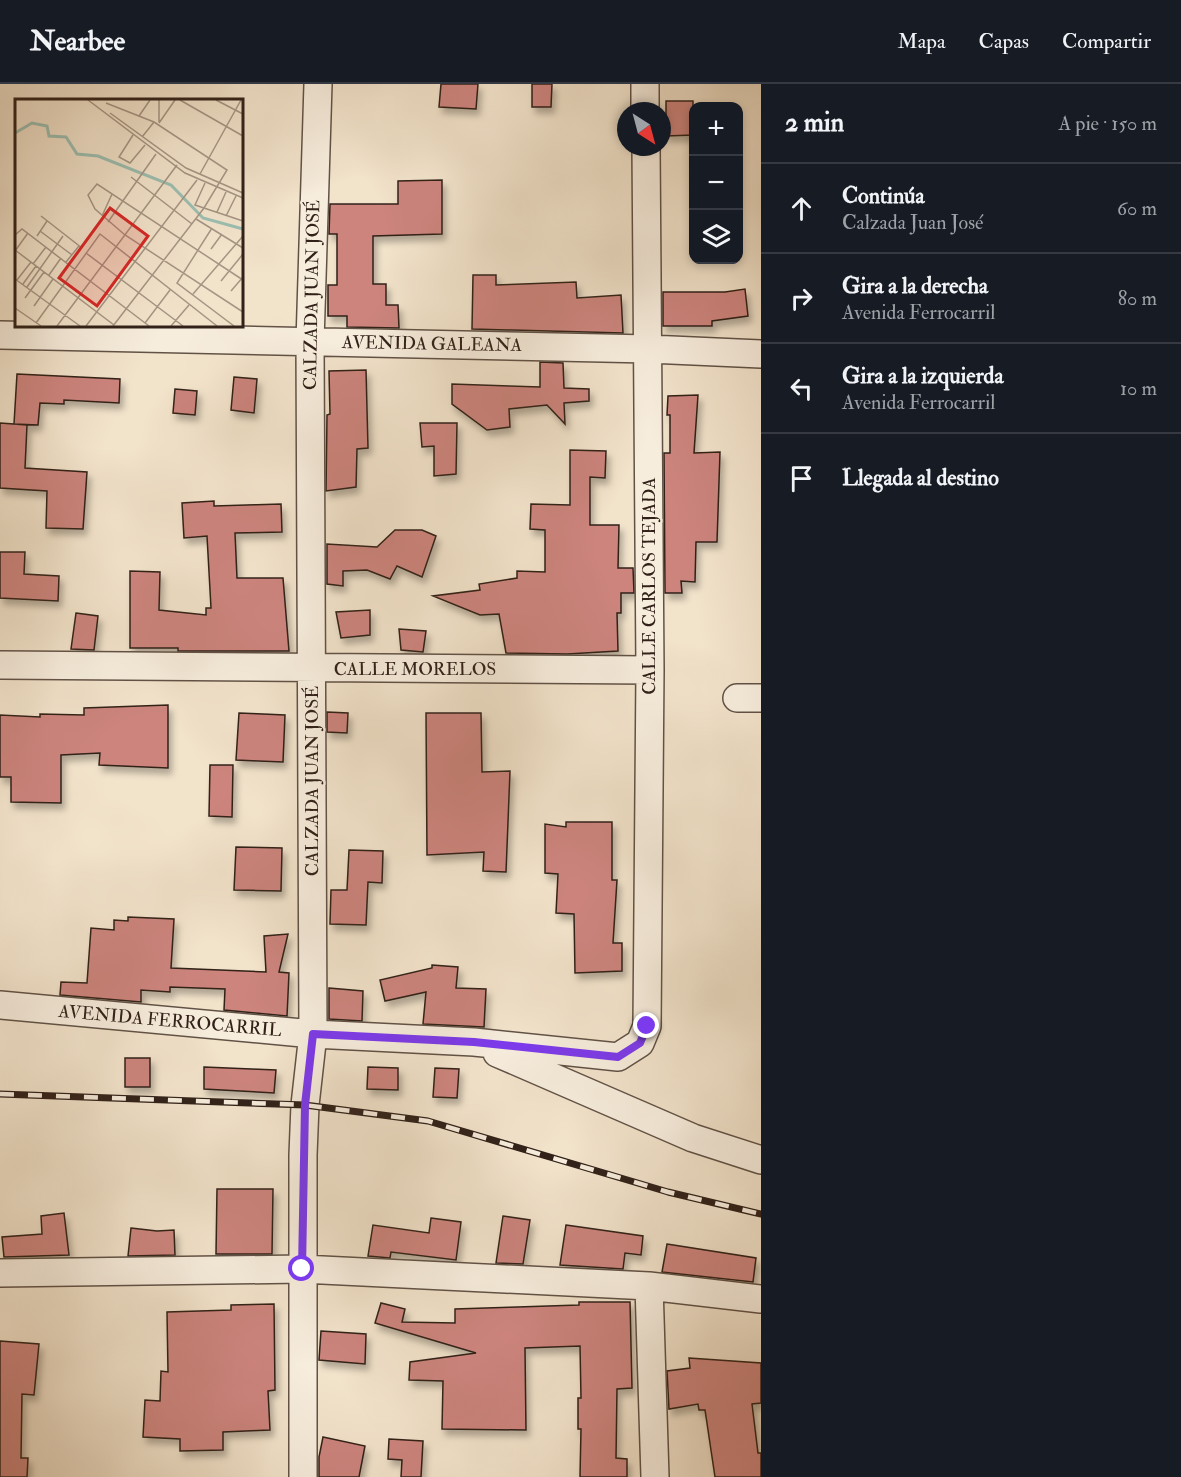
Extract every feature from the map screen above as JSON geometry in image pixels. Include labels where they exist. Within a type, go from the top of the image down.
[{"type":"street","name":"CALZADA JUAN JOSÉ","points":[[303,1477],[302,1269],[305,1105],[313,1034],[310,342],[318,84]]},
{"type":"street","points":[[645,84],[645,102]]},
{"type":"street","name":"CALLE CARLOS TEJADA","points":[[646,156],[650,670],[647,1026]]},
{"type":"street","name":"AVENIDA GALEANA","points":[[0,335],[649,349],[761,354]]},
{"type":"street","name":"CALLE MORELOS","points":[[0,665],[650,670]]},
{"type":"street","name":"AVENIDA FERROCARRIL","points":[[0,1005],[313,1034],[474,1042],[618,1057],[640,1043],[647,1026]]},
{"type":"street","points":[[474,1042],[693,1138],[761,1160]]},
{"type":"street","points":[[0,1273],[302,1269],[649,1286],[761,1299]]},
{"type":"street","points":[[649,1286],[655,1477]]},
{"type":"building","points":[[441,84],[478,84],[476,109],[439,107]]},
{"type":"building","points":[[532,84],[552,84],[551,107],[532,107]]},
{"type":"building","points":[[693,101],[689,102],[689,135],[671,136],[671,102],[666,102]]},
{"type":"building","points":[[442,180],[442,234],[373,236],[373,284],[386,284],[386,305],[398,305],[399,328],[347,327],[347,316],[328,316],[328,285],[337,285],[337,234],[329,234],[330,204],[398,204],[398,181]]},
{"type":"building","points":[[473,275],[496,275],[496,285],[576,282],[577,298],[621,295],[623,333],[472,329]]},
{"type":"building","points":[[745,289],[748,316],[712,321],[712,326],[663,326],[663,292],[725,292]]},
{"type":"building","points":[[540,362],[563,363],[564,388],[589,389],[589,401],[564,403],[565,424],[547,405],[509,409],[510,427],[487,430],[452,404],[452,384],[540,387]]},
{"type":"building","points":[[366,370],[368,448],[357,449],[356,487],[326,491],[327,415],[330,414],[329,371]]},
{"type":"building","points":[[17,374],[120,379],[119,403],[64,400],[64,404],[40,403],[38,425],[14,424]]},
{"type":"building","points":[[234,377],[257,379],[254,413],[231,410]]},
{"type":"building","points":[[175,389],[197,391],[195,415],[173,413]]},
{"type":"building","points":[[698,395],[694,453],[720,452],[717,542],[696,542],[695,582],[681,581],[682,593],[665,593],[664,453],[670,453],[668,396]]},
{"type":"building","points":[[0,423],[27,425],[25,468],[87,472],[83,529],[46,528],[47,491],[0,488]]},
{"type":"building","points":[[420,423],[457,423],[456,474],[434,476],[434,446],[422,447]]},
{"type":"building","points":[[570,450],[606,451],[605,478],[590,477],[590,525],[619,525],[618,568],[633,568],[634,593],[621,593],[621,613],[617,613],[618,651],[567,654],[506,653],[499,614],[480,615],[433,596],[480,590],[479,584],[517,578],[517,571],[545,572],[545,530],[530,529],[531,504],[570,505]]},
{"type":"building","points":[[214,501],[214,506],[281,504],[282,532],[235,533],[237,578],[283,578],[289,651],[178,651],[178,648],[130,648],[130,571],[160,572],[159,610],[206,615],[206,608],[211,608],[207,536],[184,538],[182,503]]},
{"type":"building","points":[[395,530],[422,530],[436,536],[422,577],[397,566],[390,579],[367,570],[343,571],[343,586],[327,584],[327,544],[377,547]]},
{"type":"building","points":[[0,552],[25,552],[24,574],[59,576],[58,601],[0,598]]},
{"type":"building","points":[[370,610],[370,635],[341,638],[336,612]]},
{"type":"building","points":[[76,613],[98,616],[94,650],[71,649]]},
{"type":"building","points":[[399,629],[426,631],[423,652],[401,650]]},
{"type":"building","points":[[168,705],[168,768],[99,765],[100,753],[61,755],[61,803],[11,802],[11,777],[0,777],[0,715],[40,717],[40,714],[84,715],[84,708]]},
{"type":"building","points":[[327,712],[348,713],[347,733],[327,732]]},
{"type":"building","points":[[239,713],[285,715],[283,762],[236,760]]},
{"type":"building","points":[[426,713],[481,713],[482,772],[510,771],[506,872],[483,871],[484,852],[427,855]]},
{"type":"building","points":[[210,765],[233,765],[232,817],[209,816]]},
{"type":"building","points":[[566,822],[612,822],[612,880],[617,880],[613,943],[622,943],[622,971],[575,973],[574,914],[556,913],[558,874],[545,873],[545,824],[566,827]]},
{"type":"building","points":[[236,847],[282,848],[281,891],[234,890]]},
{"type":"building","points":[[349,850],[383,851],[382,883],[368,882],[366,925],[330,924],[331,890],[347,890]]},
{"type":"building","points":[[128,917],[174,919],[171,968],[266,972],[264,936],[288,934],[279,972],[289,973],[287,1016],[224,1010],[225,989],[170,987],[170,992],[141,990],[141,1002],[60,995],[61,982],[87,983],[91,928],[114,930],[114,920],[128,921]]},
{"type":"building","points":[[432,965],[458,967],[456,988],[486,989],[484,1027],[423,1024],[426,992],[385,1001],[380,980],[432,968]]},
{"type":"building","points":[[329,988],[363,991],[362,1021],[329,1019]]},
{"type":"building","points":[[125,1058],[150,1058],[150,1087],[125,1087]]},
{"type":"building","points":[[204,1067],[276,1070],[274,1093],[204,1089]]},
{"type":"building","points":[[368,1067],[398,1068],[398,1090],[367,1089]]},
{"type":"building","points":[[435,1068],[459,1069],[457,1098],[433,1097]]},
{"type":"building","points":[[217,1189],[273,1189],[272,1254],[216,1254]]},
{"type":"building","points":[[64,1213],[69,1255],[4,1257],[2,1237],[42,1234],[41,1216]]},
{"type":"building","points":[[503,1216],[530,1220],[523,1264],[496,1263]]},
{"type":"building","points":[[431,1218],[461,1222],[456,1260],[391,1252],[390,1258],[368,1256],[373,1225],[429,1233]]},
{"type":"building","points":[[566,1225],[643,1236],[641,1255],[625,1253],[623,1269],[560,1265]]},
{"type":"building","points":[[131,1228],[174,1230],[175,1255],[128,1256]]},
{"type":"building","points":[[667,1244],[756,1258],[753,1282],[662,1272]]},
{"type":"building","points":[[579,1302],[630,1302],[632,1388],[617,1389],[616,1458],[627,1459],[627,1477],[580,1477],[581,1429],[578,1429],[578,1398],[581,1398],[580,1346],[525,1348],[526,1430],[442,1429],[443,1381],[409,1380],[410,1362],[476,1353],[375,1323],[381,1303],[405,1309],[402,1322],[455,1323],[455,1309],[579,1305]]},
{"type":"building","points":[[274,1304],[275,1390],[268,1391],[270,1430],[223,1432],[223,1450],[180,1451],[180,1439],[143,1437],[145,1400],[160,1401],[161,1371],[168,1372],[167,1312],[231,1310],[231,1305]]},
{"type":"building","points":[[321,1331],[366,1334],[365,1364],[319,1360]]},
{"type":"building","points":[[0,1341],[39,1344],[34,1395],[22,1394],[21,1458],[28,1458],[27,1477],[0,1477]]},
{"type":"building","points":[[689,1358],[761,1363],[761,1403],[752,1404],[758,1453],[761,1453],[761,1477],[715,1477],[705,1410],[699,1410],[698,1404],[669,1409],[667,1371],[690,1368]]},
{"type":"building","points":[[323,1437],[365,1446],[359,1477],[319,1477],[319,1457]]},
{"type":"building","points":[[389,1439],[423,1441],[421,1477],[401,1477],[402,1460],[388,1459]]},
{"type":"railway","points":[[0,1094],[305,1105],[428,1121],[668,1192],[761,1214]]},
{"type":"route","points":[[302,1269],[305,1105],[313,1034],[474,1042],[618,1057],[640,1043],[647,1026]]}]
